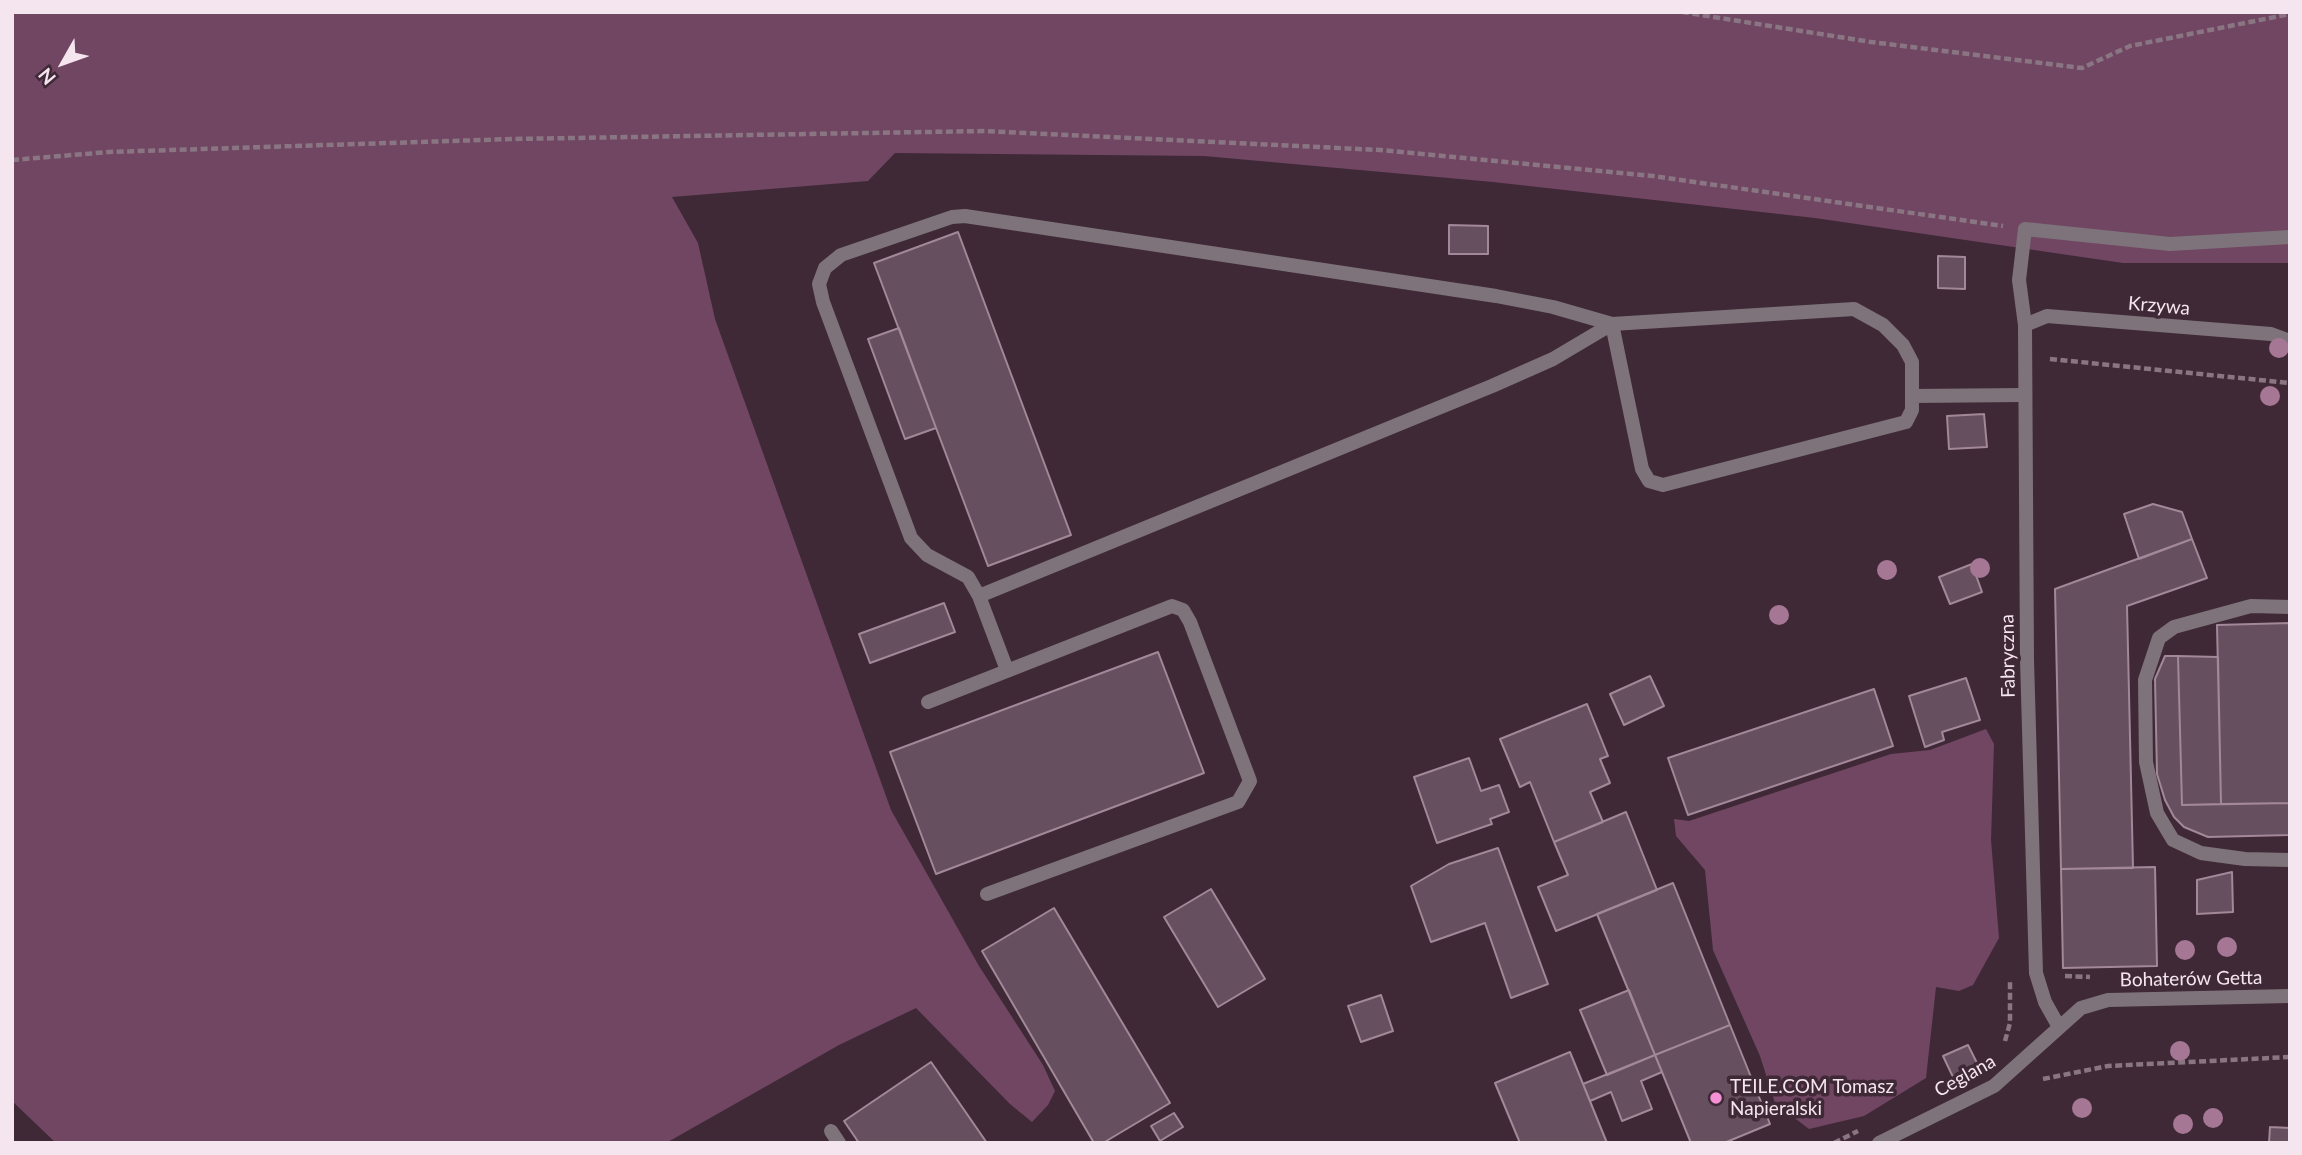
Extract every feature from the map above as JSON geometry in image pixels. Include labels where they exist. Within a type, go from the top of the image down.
[{"type":"street","points":[[1007,670],[979,596],[968,578],[926,555],[911,538],[822,302],[819,284],[825,268],[841,256],[952,217],[965,216],[1496,296],[1553,307],[1612,324],[1854,309],[1883,325],[1903,345],[1912,362],[1912,410],[1906,422],[1663,485],[1649,481],[1642,469],[1612,324]]},
{"type":"street","points":[[2025,229],[2169,244],[2290,236]]},
{"type":"street","name":"Fabryczna","points":[[2025,229],[2019,280],[2025,325],[2023,395],[2036,973],[2045,1002],[2059,1027]]},
{"type":"street","name":"Krzywa","points":[[2025,325],[2047,316],[2272,334],[2290,341]]},
{"type":"street","points":[[979,596],[1492,386],[1553,359],[1612,324]]},
{"type":"street","points":[[1912,396],[2023,395]]},
{"type":"street","points":[[928,702],[1172,606],[1182,610],[1190,622],[1250,782],[1238,802],[987,894]]},
{"type":"street","points":[[2290,607],[2251,606],[2174,627],[2159,638],[2145,680],[2146,761],[2157,813],[2173,840],[2201,853],[2290,860]]},
{"type":"street","name":"Bohaterów Getta","points":[[2059,1027],[2081,1008],[2108,1000],[2290,996]]},
{"type":"street","name":"Ceglana","points":[[1879,1143],[1994,1086],[2059,1027]]},
{"type":"path","points":[[1682,12],[1871,43],[2082,68],[2130,46],[2290,14]]},
{"type":"path","points":[[12,160],[109,152],[499,139],[985,131],[1380,150],[1653,176],[2025,229]]},
{"type":"path","points":[[2049,372],[2050,359],[2290,383]]},
{"type":"path","points":[[2057,969],[2066,978],[2094,977]]},
{"type":"path","points":[[2003,1049],[2010,1023],[2010,978]]},
{"type":"path","points":[[2043,1079],[2108,1066],[2290,1057]]},
{"type":"path","points":[[1833,1143],[1869,1125]]},
{"type":"shaded area","points":[[12,12],[2290,12],[2290,263],[2123,263],[1815,218],[1493,182],[1204,156],[895,153],[868,181],[672,197],[698,243],[715,319],[891,810],[979,966],[1043,1065],[1055,1091],[1048,1105],[1032,1122],[1010,1104],[916,1008],[839,1045],[666,1143],[56,1143],[12,1101]]},
{"type":"shaded area","points":[[1986,729],[1994,744],[1991,840],[1999,938],[1973,985],[1959,991],[1936,987],[1926,1078],[1864,1116],[1809,1129],[1775,1103],[1760,1056],[1713,950],[1705,870],[1676,836],[1674,819],[1689,821],[1891,754],[1930,750]]},
{"type":"building","points":[[1449,225],[1488,226],[1488,254],[1449,254]]},
{"type":"building","points":[[958,232],[1071,535],[988,566],[874,263]]},
{"type":"building","points":[[1938,256],[1965,257],[1965,289],[1938,288]]},
{"type":"building","points":[[899,328],[936,428],[905,439],[868,339]]},
{"type":"building","points":[[1984,414],[1987,447],[1949,449],[1947,416]]},
{"type":"building","points":[[2153,504],[2182,512],[2192,539],[2139,559],[2124,514]]},
{"type":"building","points":[[2192,539],[2207,578],[2127,606],[2133,868],[2061,869],[2055,589]]},
{"type":"building","points":[[1972,564],[1982,592],[1950,604],[1939,577]]},
{"type":"building","points":[[944,603],[955,632],[870,663],[859,634]]},
{"type":"building","points":[[2290,623],[2290,803],[2221,804],[2217,625]]},
{"type":"building","points":[[1158,652],[1204,773],[936,874],[890,752]]},
{"type":"building","points":[[2165,656],[2178,656],[2182,805],[2290,803],[2290,835],[2208,837],[2184,827],[2174,817],[2165,800],[2157,774],[2155,679]]},
{"type":"building","points":[[2178,656],[2218,657],[2221,804],[2182,805]]},
{"type":"building","points":[[1650,676],[1664,706],[1624,725],[1610,694]]},
{"type":"building","points":[[1966,678],[1980,720],[1942,732],[1944,740],[1925,747],[1909,696]]},
{"type":"building","points":[[1874,689],[1893,746],[1688,815],[1668,758]]},
{"type":"building","points":[[1587,704],[1608,756],[1600,759],[1610,783],[1590,792],[1603,822],[1554,842],[1530,782],[1520,787],[1500,739]]},
{"type":"building","points":[[1469,758],[1481,791],[1499,785],[1509,812],[1490,819],[1492,824],[1437,843],[1414,777]]},
{"type":"building","points":[[1626,812],[1657,890],[1556,931],[1538,887],[1568,875],[1554,842]]},
{"type":"building","points":[[1498,848],[1548,984],[1511,998],[1485,923],[1431,942],[1411,886],[1449,864]]},
{"type":"building","points":[[2155,867],[2157,966],[2063,968],[2061,869]]},
{"type":"building","points":[[2232,872],[2233,912],[2197,914],[2197,880]]},
{"type":"building","points":[[1673,883],[1730,1025],[1655,1055],[1597,914]]},
{"type":"building","points":[[1211,889],[1265,979],[1218,1007],[1164,917]]},
{"type":"building","points":[[1054,908],[1170,1103],[1103,1143],[1094,1143],[982,951]]},
{"type":"building","points":[[1629,990],[1655,1055],[1607,1075],[1580,1010]]},
{"type":"building","points":[[1381,995],[1393,1031],[1361,1042],[1348,1006]]},
{"type":"building","name":"TEILE.COM Tomasz Napieralski","points":[[1730,1025],[1770,1124],[1724,1143],[1691,1143],[1655,1055]]},
{"type":"building","points":[[1968,1045],[1978,1065],[1953,1077],[1943,1056]]},
{"type":"building","points":[[1570,1052],[1607,1143],[1520,1143],[1495,1083]]},
{"type":"building","points":[[1655,1055],[1662,1072],[1641,1081],[1652,1109],[1622,1121],[1611,1092],[1590,1101],[1583,1084]]},
{"type":"building","points":[[931,1062],[987,1143],[859,1143],[844,1121]]},
{"type":"building","points":[[1174,1113],[1183,1127],[1160,1141],[1151,1126]]},
{"type":"building","points":[[2270,1127],[2290,1128],[2290,1143],[2269,1143]]},
{"type":"place","name":"TEILE.COM Tomasz Napieralski","points":[[1716,1098]]}]
